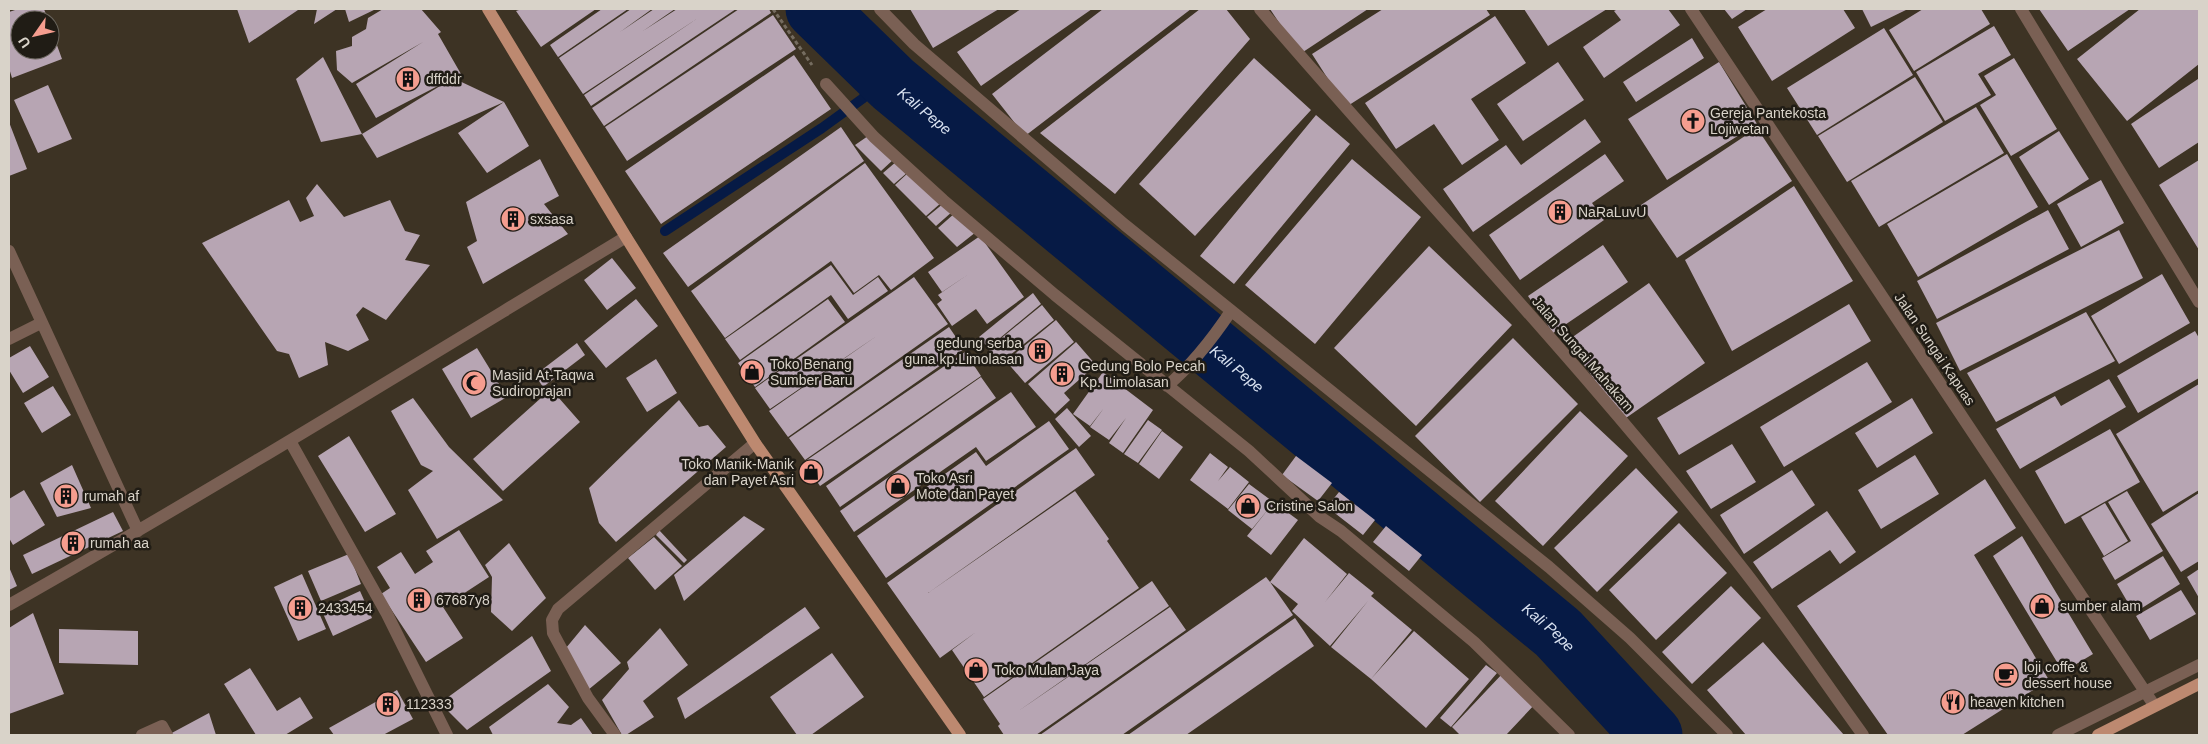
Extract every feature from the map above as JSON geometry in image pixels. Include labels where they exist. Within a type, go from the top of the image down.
[{"type":"main road","points":[[488,9],[626,237],[755,443],[959,735]]},
{"type":"main road","points":[[2098,735],[2154,705],[2199,684]]},
{"type":"street","points":[[880,9],[914,44],[990,110],[1230,311],[1549,567],[1636,644],[1727,735]]},
{"type":"street","name":"Jalan Sungai Mahakam","points":[[1260,9],[1547,334],[1674,483],[1801,646],[1862,735]]},
{"type":"street","name":"Jalan Sungai Kapuas","points":[[1691,9],[2154,705]]},
{"type":"street","points":[[2021,9],[2199,302]]},
{"type":"street","points":[[826,84],[856,119],[942,200],[1167,386],[1249,451],[1320,517],[1341,531],[1474,642],[1569,735]]},
{"type":"street","points":[[9,604],[138,531],[290,441],[626,237]]},
{"type":"street","points":[[9,251],[138,531]]},
{"type":"street","points":[[1167,386],[1179,376],[1220,327],[1230,311]]},
{"type":"street","points":[[9,339],[41,323]]},
{"type":"street","points":[[290,441],[387,614],[447,735]]},
{"type":"street","points":[[615,735],[588,698],[553,632],[552,620],[558,609],[755,443]]},
{"type":"street","points":[[2058,735],[2199,664]]},
{"type":"street","points":[[142,735],[162,726],[167,735]]},
{"type":"path","points":[[773,9],[826,84]]},
{"type":"building","points":[[44,9],[44,10],[15,10]]},
{"type":"building","points":[[237,9],[297,9],[298,10],[249,43]]},
{"type":"building","points":[[317,9],[337,9],[314,24]]},
{"type":"building","points":[[345,9],[376,9],[349,22]]},
{"type":"building","points":[[383,9],[421,9],[441,32],[438,34],[461,74],[376,118],[356,84],[423,42],[352,83],[337,70],[336,51],[352,46],[352,37],[366,29],[368,18]]},
{"type":"building","points":[[522,9],[596,9],[541,47],[516,11]]},
{"type":"building","points":[[602,9],[628,9],[558,57],[550,45]]},
{"type":"building","points":[[631,9],[652,9],[620,32],[654,9],[675,9],[643,31],[677,9],[736,9],[591,106],[584,95],[698,18],[583,94],[559,58]]},
{"type":"building","points":[[739,9],[769,9],[771,13],[604,126],[592,108]]},
{"type":"building","points":[[910,9],[999,9],[933,48]]},
{"type":"building","points":[[1021,9],[1092,9],[981,86],[957,52]]},
{"type":"building","points":[[1103,9],[1191,9],[1025,136],[992,94]]},
{"type":"building","points":[[1200,9],[1226,9],[1250,39],[1115,194],[1040,133]]},
{"type":"building","points":[[1270,9],[1368,9],[1300,54]]},
{"type":"building","points":[[1383,9],[1486,9],[1490,15],[1346,107],[1312,54]]},
{"type":"building","points":[[1524,9],[1607,9],[1548,46]]},
{"type":"building","points":[[1618,9],[1668,9],[1680,25],[1604,78],[1583,47],[1621,20],[1614,11]]},
{"type":"building","points":[[1724,9],[1747,9],[1732,19]]},
{"type":"building","points":[[1767,9],[1843,9],[1855,28],[1772,81],[1738,27]]},
{"type":"building","points":[[1862,9],[1908,9],[1871,27]]},
{"type":"building","points":[[1923,9],[1981,9],[1990,24],[1914,71],[1889,30]]},
{"type":"building","points":[[2039,9],[2130,9],[2068,51]]},
{"type":"building","points":[[2140,9],[2199,9],[2199,64],[2127,121],[2077,59]]},
{"type":"building","points":[[9,12],[10,60],[59,60],[12,78],[9,68]]},
{"type":"building","points":[[773,15],[796,49],[627,161],[605,127]]},
{"type":"building","points":[[1495,16],[1526,63],[1471,99],[1499,140],[1462,165],[1434,124],[1396,149],[1365,103]]},
{"type":"building","points":[[1994,26],[2011,55],[1978,74],[1991,95],[1945,121],[1916,72]]},
{"type":"building","points":[[1884,28],[1913,75],[1817,135],[1787,88]]},
{"type":"building","points":[[1692,38],[1704,58],[1636,102],[1623,82]]},
{"type":"building","points":[[794,55],[831,109],[661,224],[625,171]]},
{"type":"building","points":[[323,57],[362,134],[321,142],[296,79]]},
{"type":"building","points":[[1254,58],[1311,110],[1195,236],[1139,184]]},
{"type":"building","points":[[2014,58],[2057,129],[2011,156],[1980,105],[1996,95],[1984,76]]},
{"type":"building","points":[[1558,62],[1584,100],[1523,141],[1497,104]]},
{"type":"building","name":"Gereja Pantekosta Lojiwetan","points":[[1719,62],[1757,124],[1667,180],[1628,119]]},
{"type":"building","points":[[1915,77],[1943,122],[1847,182],[1818,136]]},
{"type":"building","points":[[453,78],[504,102],[377,158],[362,134]]},
{"type":"building","points":[[2198,79],[2199,142],[2159,168],[2131,124]]},
{"type":"building","points":[[48,85],[72,139],[38,153],[14,100]]},
{"type":"building","points":[[504,102],[529,146],[487,173],[458,133]]},
{"type":"building","points":[[1976,107],[2004,153],[1879,227],[1851,181]]},
{"type":"building","points":[[1316,115],[1350,144],[1234,284],[1200,256]]},
{"type":"building","points":[[1585,119],[1601,142],[1473,232],[1443,189],[1506,145],[1521,165]]},
{"type":"building","points":[[9,122],[27,169],[9,176]]},
{"type":"building","points":[[841,127],[864,161],[688,287],[663,253]]},
{"type":"building","points":[[1757,128],[1792,181],[1677,258],[1641,205]]},
{"type":"building","points":[[2059,131],[2089,179],[2049,205],[2019,157]]},
{"type":"building","points":[[868,136],[894,159],[881,171],[855,145]]},
{"type":"building","name":"NaRaLuvU","points":[[1605,154],[1624,181],[1592,203],[1604,220],[1520,280],[1489,235]]},
{"type":"building","points":[[2007,154],[2038,207],[1918,277],[1887,224]]},
{"type":"building","name":"sxsasa","points":[[540,159],[559,196],[544,204],[568,234],[483,284],[467,247],[477,241],[466,202]]},
{"type":"building","points":[[1352,159],[1421,217],[1315,344],[1245,285]]},
{"type":"building","points":[[2199,160],[2199,250],[2159,185]]},
{"type":"building","points":[[897,161],[908,172],[894,184],[883,173]]},
{"type":"building","points":[[865,163],[934,258],[891,290],[879,275],[854,293],[831,261],[725,338],[691,291]]},
{"type":"building","points":[[909,172],[942,202],[926,216],[895,185]]},
{"type":"building","points":[[2101,180],[2124,223],[2081,247],[2057,204]]},
{"type":"building","points":[[317,184],[344,217],[390,200],[405,231],[420,235],[405,260],[430,265],[386,320],[363,307],[356,315],[369,340],[348,351],[325,342],[328,365],[299,378],[289,354],[277,351],[202,243],[289,200],[300,222],[314,216],[306,198]]},
{"type":"building","points":[[1794,186],[1853,281],[1732,351],[1685,260]]},
{"type":"building","points":[[944,203],[953,211],[936,226],[927,217]]},
{"type":"building","points":[[2048,210],[2069,249],[1937,319],[1917,281]]},
{"type":"building","points":[[955,213],[976,232],[957,247],[938,228]]},
{"type":"building","points":[[2119,230],[2143,278],[1960,371],[1936,323]]},
{"type":"building","points":[[980,236],[1024,297],[987,324],[976,309],[952,326],[937,304],[942,300],[938,295],[970,273],[942,292],[928,272]]},
{"type":"building","points":[[1603,245],[1628,282],[1553,333],[1528,296]]},
{"type":"building","points":[[1429,246],[1512,325],[1416,426],[1334,348]]},
{"type":"building","points":[[612,258],[636,288],[607,310],[584,280]]},
{"type":"building","points":[[831,265],[853,295],[878,277],[888,291],[848,319],[831,295],[740,360],[725,339]]},
{"type":"building","points":[[2162,274],[2190,323],[2119,364],[2091,316]]},
{"type":"building","points":[[914,277],[948,324],[788,437],[769,411],[878,335],[770,409],[755,388]]},
{"type":"building","points":[[1649,283],[1705,363],[1623,420],[1567,341]]},
{"type":"building","points":[[1033,293],[1041,304],[988,348],[979,337]]},
{"type":"building","points":[[636,299],[658,326],[606,368],[584,341]]},
{"type":"building","points":[[828,299],[845,322],[755,387],[738,363]]},
{"type":"building","points":[[1849,304],[1871,341],[1679,455],[1657,418]]},
{"type":"building","points":[[1042,305],[1054,320],[1000,363],[988,349]]},
{"type":"building","points":[[2086,312],[2115,361],[1996,422],[1967,373]]},
{"type":"building","name":"gedung serba guna kp.Limolasan","points":[[1056,320],[1074,342],[1025,383],[1006,361]]},
{"type":"building","points":[[949,327],[964,349],[805,460],[789,438]]},
{"type":"building","points":[[2195,331],[2199,338],[2199,378],[2138,413],[2117,376]]},
{"type":"building","points":[[1513,338],[1578,404],[1480,502],[1415,436]]},
{"type":"building","name":"Gedung Bolo Pecah Kp. Limolasan","points":[[1076,342],[1096,365],[1064,393],[1070,400],[1055,414],[1028,384]]},
{"type":"building","points":[[577,343],[585,355],[543,387],[535,375]]},
{"type":"building","points":[[30,346],[49,377],[23,393],[9,370],[9,358]]},
{"type":"building","name":"Masjid At-Taqwa Sudiroprajan","points":[[477,348],[507,397],[471,418],[442,369]]},
{"type":"building","points":[[965,352],[981,376],[820,486],[804,462]]},
{"type":"building","points":[[656,359],[677,393],[647,412],[626,378]]},
{"type":"building","points":[[1867,362],[1892,402],[1784,467],[1760,427]]},
{"type":"building","points":[[1103,372],[1153,410],[1123,453],[1109,443],[1126,418],[1109,440],[1090,427],[1104,408],[1090,426],[1073,414]]},
{"type":"building","points":[[981,377],[996,398],[840,507],[826,486]]},
{"type":"building","points":[[2109,379],[2126,407],[2020,469],[1996,429],[2055,396],[2061,406]]},
{"type":"building","points":[[2199,384],[2199,490],[2163,512],[2116,434]]},
{"type":"building","points":[[53,386],[71,415],[42,433],[24,403]]},
{"type":"building","points":[[551,389],[580,422],[503,491],[473,459]]},
{"type":"building","name":"Toko Asri Mote dan Payet","points":[[1011,392],[1036,427],[986,461],[976,447],[854,532],[840,511]]},
{"type":"building","points":[[413,398],[449,447],[503,500],[437,539],[408,490],[433,471],[421,465],[391,411]]},
{"type":"building","points":[[1912,398],[1933,433],[1877,468],[1855,433]]},
{"type":"building","points":[[679,400],[699,427],[708,425],[726,447],[616,542],[599,523],[589,488]]},
{"type":"building","points":[[1067,408],[1091,436],[1079,447],[1055,419]]},
{"type":"building","points":[[1580,411],[1628,456],[1543,546],[1495,501]]},
{"type":"building","points":[[1148,420],[1162,430],[1138,463],[1124,454]]},
{"type":"building","points":[[1049,421],[1069,449],[886,578],[857,536],[976,452],[986,466]]},
{"type":"building","points":[[2110,429],[2140,482],[2065,524],[2035,471]]},
{"type":"building","points":[[1162,431],[1183,447],[1159,479],[1139,464]]},
{"type":"building","points":[[349,436],[396,514],[365,532],[318,456]]},
{"type":"building","points":[[1732,444],[1756,482],[1711,509],[1686,471]]},
{"type":"building","points":[[1076,448],[1095,475],[928,593],[1075,491],[1109,539],[1107,541],[1139,588],[984,697],[952,650],[976,632],[940,658],[887,583]]},
{"type":"building","points":[[1210,453],[1228,467],[1218,481],[1230,467],[1249,482],[1228,509],[1190,480]]},
{"type":"building","points":[[1915,455],[1939,494],[1881,529],[1858,490]]},
{"type":"building","points":[[1296,456],[1332,483],[1318,501],[1282,475]]},
{"type":"building","name":"rumah af","points":[[72,465],[91,508],[57,517],[40,483]]},
{"type":"building","points":[[1636,468],[1678,512],[1597,592],[1554,548]]},
{"type":"building","points":[[1792,470],[1815,505],[1744,554],[1720,515]]},
{"type":"building","points":[[1985,479],[2016,528],[1974,555],[2049,680],[1962,735],[1888,735],[1797,606]]},
{"type":"building","points":[[1249,484],[1298,520],[1271,555],[1247,536],[1270,507],[1252,529],[1228,510]]},
{"type":"building","points":[[24,490],[45,525],[13,545],[9,538],[9,499]]},
{"type":"building","points":[[2127,491],[2163,551],[2115,580],[2102,558],[2131,541],[2108,502]]},
{"type":"building","points":[[1339,492],[1375,520],[1363,535],[1327,507]]},
{"type":"building","points":[[2199,493],[2199,561],[2181,572],[2151,524]]},
{"type":"building","points":[[2105,503],[2128,541],[2104,556],[2081,517]]},
{"type":"building","points":[[1827,511],[1856,552],[1840,564],[1830,550],[1772,589],[1753,562]]},
{"type":"building","name":"rumah aa","points":[[113,512],[123,531],[32,574],[23,555]]},
{"type":"building","points":[[744,516],[765,529],[684,601],[674,575]]},
{"type":"building","points":[[1679,523],[1727,573],[1656,640],[1609,590]]},
{"type":"building","points":[[1386,526],[1422,555],[1409,571],[1373,542]]},
{"type":"building","name":"67687y8","points":[[459,530],[489,577],[443,607],[463,638],[426,662],[381,594],[390,588],[377,567],[401,552],[415,574],[433,562],[426,551]]},
{"type":"building","points":[[659,530],[687,560],[684,563],[656,535]]},
{"type":"building","points":[[2022,536],[2093,654],[2063,672],[1993,556]]},
{"type":"building","points":[[654,537],[682,566],[655,590],[628,558]]},
{"type":"building","points":[[1304,538],[1347,574],[1325,602],[1349,573],[1374,593],[1371,596],[1412,630],[1371,679],[1331,647],[1368,601],[1330,646],[1292,611],[1298,604],[1270,582]]},
{"type":"building","points":[[509,543],[546,598],[512,631],[491,612],[492,577],[485,565]]},
{"type":"building","name":"2433454","points":[[349,554],[361,584],[321,601],[308,571]]},
{"type":"building","points":[[2163,556],[2180,584],[2134,613],[2117,584]]},
{"type":"building","points":[[9,567],[17,586],[9,590]]},
{"type":"building","points":[[2199,569],[2199,598],[2187,577]]},
{"type":"building","name":"2433454","points":[[302,574],[326,629],[298,641],[274,587]]},
{"type":"building","points":[[1266,577],[1293,615],[1122,735],[1040,735]]},
{"type":"building","points":[[1152,581],[1169,606],[1017,712],[1170,607],[1186,630],[1036,735],[1004,735],[998,726],[1000,724],[983,699]]},
{"type":"building","points":[[1731,586],[1761,618],[1692,684],[1662,652]]},
{"type":"building","points":[[2181,590],[2196,614],[2150,640],[2136,616]]},
{"type":"building","points":[[360,591],[372,618],[333,636],[321,609]]},
{"type":"building","points":[[805,607],[820,628],[685,719],[677,698]]},
{"type":"building","points":[[33,613],[64,694],[9,714],[9,628]]},
{"type":"building","points":[[1295,618],[1314,646],[1186,735],[1128,735]]},
{"type":"building","points":[[585,625],[621,663],[588,690],[566,648]]},
{"type":"building","points":[[660,628],[688,665],[643,701],[654,717],[626,735],[622,735],[602,700],[629,669],[627,662]]},
{"type":"building","points":[[59,629],[138,631],[138,665],[59,663]]},
{"type":"building","points":[[1414,631],[1469,679],[1426,728],[1371,679]]},
{"type":"building","points":[[532,636],[551,671],[467,730],[440,703]]},
{"type":"building","points":[[1763,642],[1844,735],[1746,735],[1707,690]]},
{"type":"building","points":[[832,653],[864,697],[811,735],[797,735],[770,697]]},
{"type":"building","points":[[1486,665],[1497,673],[1451,727],[1440,718]]},
{"type":"building","points":[[250,668],[277,711],[300,697],[313,718],[285,735],[256,735],[224,684]]},
{"type":"building","points":[[1504,672],[1536,703],[1506,735],[1460,735],[1452,727]]},
{"type":"building","points":[[548,684],[569,707],[557,723],[571,725],[581,718],[593,735],[493,735],[489,727]]},
{"type":"building","name":"112333","points":[[397,690],[413,719],[383,735],[334,735],[329,728]]},
{"type":"building","points":[[209,713],[216,735],[168,735]]},
{"type":"waterway","name":"Kali Pepe","points":[[816,9],[893,84],[1558,633],[1652,735]]},
{"type":"waterway","points":[[665,231],[822,128],[862,99],[886,77]]},
{"type":"place","name":"dffddr","points":[[408,79]]},
{"type":"place","name":"Gereja Pantekosta Lojiwetan","points":[[1693,121]]},
{"type":"place","name":"NaRaLuvU","points":[[1560,212]]},
{"type":"place","name":"sxsasa","points":[[513,219]]},
{"type":"place","name":"gedung serba guna kp.Limolasan","points":[[1040,351]]},
{"type":"place","name":"Toko Benang Sumber Baru","points":[[752,372]]},
{"type":"place","name":"Gedung Bolo Pecah Kp. Limolasan","points":[[1062,374]]},
{"type":"place","name":"Masjid At-Taqwa Sudiroprajan","points":[[474,383]]},
{"type":"place","name":"Toko Manik-Manik dan Payet Asri","points":[[811,472]]},
{"type":"place","name":"Toko Asri Mote dan Payet","points":[[898,486]]},
{"type":"place","name":"rumah af","points":[[66,496]]},
{"type":"place","name":"Cristine Salon","points":[[1248,506]]},
{"type":"place","name":"rumah aa","points":[[73,543]]},
{"type":"place","name":"67687y8","points":[[419,600]]},
{"type":"place","name":"sumber alam","points":[[2042,606]]},
{"type":"place","name":"2433454","points":[[300,608]]},
{"type":"place","name":"Toko Mulan Jaya","points":[[976,670]]},
{"type":"place","name":"loji coffe & dessert house","points":[[2006,675]]},
{"type":"place","name":"heaven kitchen","points":[[1953,702]]},
{"type":"place","name":"112333","points":[[388,704]]}]
